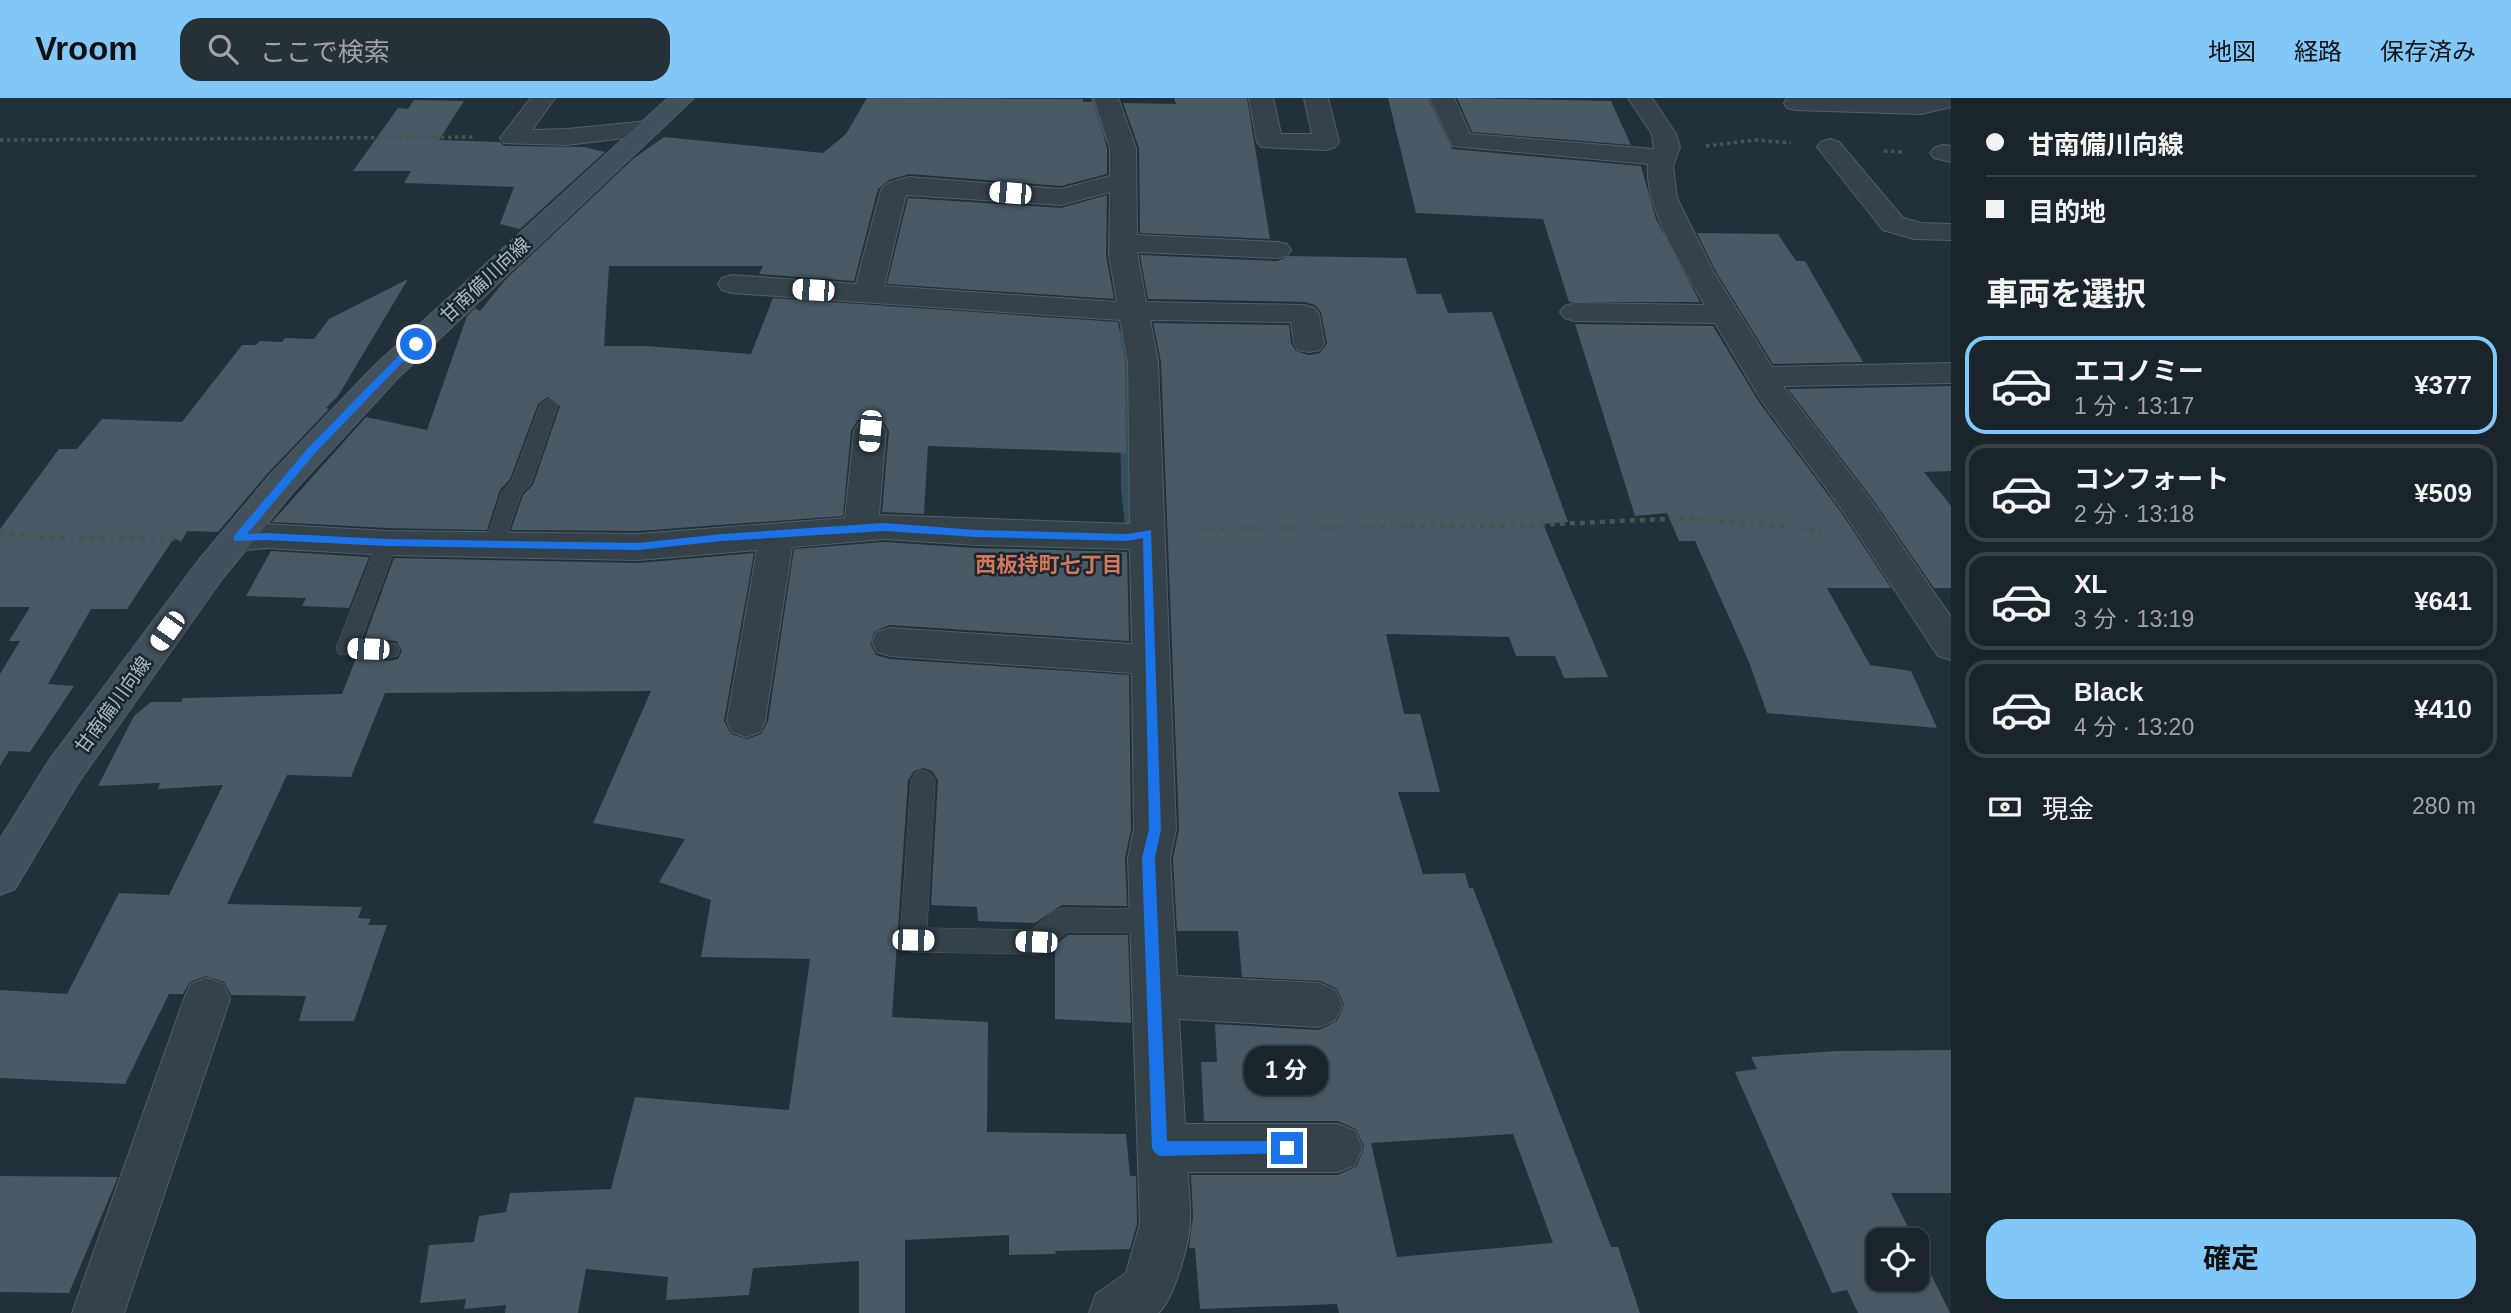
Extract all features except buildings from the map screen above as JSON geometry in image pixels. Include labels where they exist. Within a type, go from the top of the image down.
[{"type":"main road","name":"甘南備川向線","points":[[0,876],[64,771],[210,570],[282,483],[386,372],[682,98]]},
{"type":"street","points":[[513,138],[543,98]]},
{"type":"street","points":[[1106,98],[1123,148],[1124,243],[1143,362],[1155,829],[1149,858],[1165,1224],[1147,1289],[1115,1313]]},
{"type":"street","points":[[1261,98],[1270,142],[1326,142],[1316,98]]},
{"type":"street","points":[[1443,98],[1461,141],[1617,152],[1663,158]]},
{"type":"street","points":[[1640,98],[1664,134],[1667,147],[1660,166],[1664,198],[1699,271],[1763,377],[1879,537],[1938,606],[1951,646]]},
{"type":"street","points":[[1796,103],[1865,114],[1951,100]]},
{"type":"street","points":[[513,138],[567,137],[649,128]]},
{"type":"street","points":[[1830,147],[1893,224],[1937,239]]},
{"type":"street","points":[[867,294],[894,190],[909,185],[1061,197],[1123,181]]},
{"type":"street","points":[[1124,243],[1278,250]]},
{"type":"street","points":[[732,284],[1134,312],[1168,310],[1304,314],[1309,343]]},
{"type":"street","points":[[1575,312],[1725,314]]},
{"type":"street","points":[[1763,377],[1951,373]]},
{"type":"street","points":[[861,528],[870,431]]},
{"type":"street","points":[[238,539],[266,536],[387,543],[638,547],[884,527],[976,533],[1127,537],[1148,533]]},
{"type":"street","points":[[746,721],[777,534]]},
{"type":"street","points":[[890,642],[1151,660]]},
{"type":"street","points":[[1154,996],[1319,1005]]},
{"type":"street","points":[[98,1313],[207,999]]},
{"type":"street","points":[[1160,1148],[1338,1148]]},
{"type":"lane","points":[[495,544],[512,491],[521,484],[549,405]]},
{"type":"lane","points":[[387,543],[347,648],[389,650]]},
{"type":"lane","points":[[923,780],[913,940],[1036,942],[1062,920],[1151,921]]},
{"type":"path","points":[[0,141],[179,136],[246,140],[513,138]]},
{"type":"path","points":[[1148,533],[1167,529],[1513,526],[1686,518],[1764,523],[1879,537]]},
{"type":"path","points":[[0,532],[48,538],[210,541],[238,539]]},
{"type":"waterway","points":[[1096,98],[1098,116],[1112,143]]},
{"type":"waterway","points":[[1125,331],[1128,489],[1132,526]]},
{"type":"district","name":"西板持町七丁目","points":[[1049,564]]},
{"type":"route","points":[[416,344],[351,408],[282,483],[238,539],[266,536],[387,543],[638,547],[722,538],[884,527],[976,533],[1127,537],[1148,533],[1155,829],[1149,858],[1160,1148],[1287,1148]]}]
